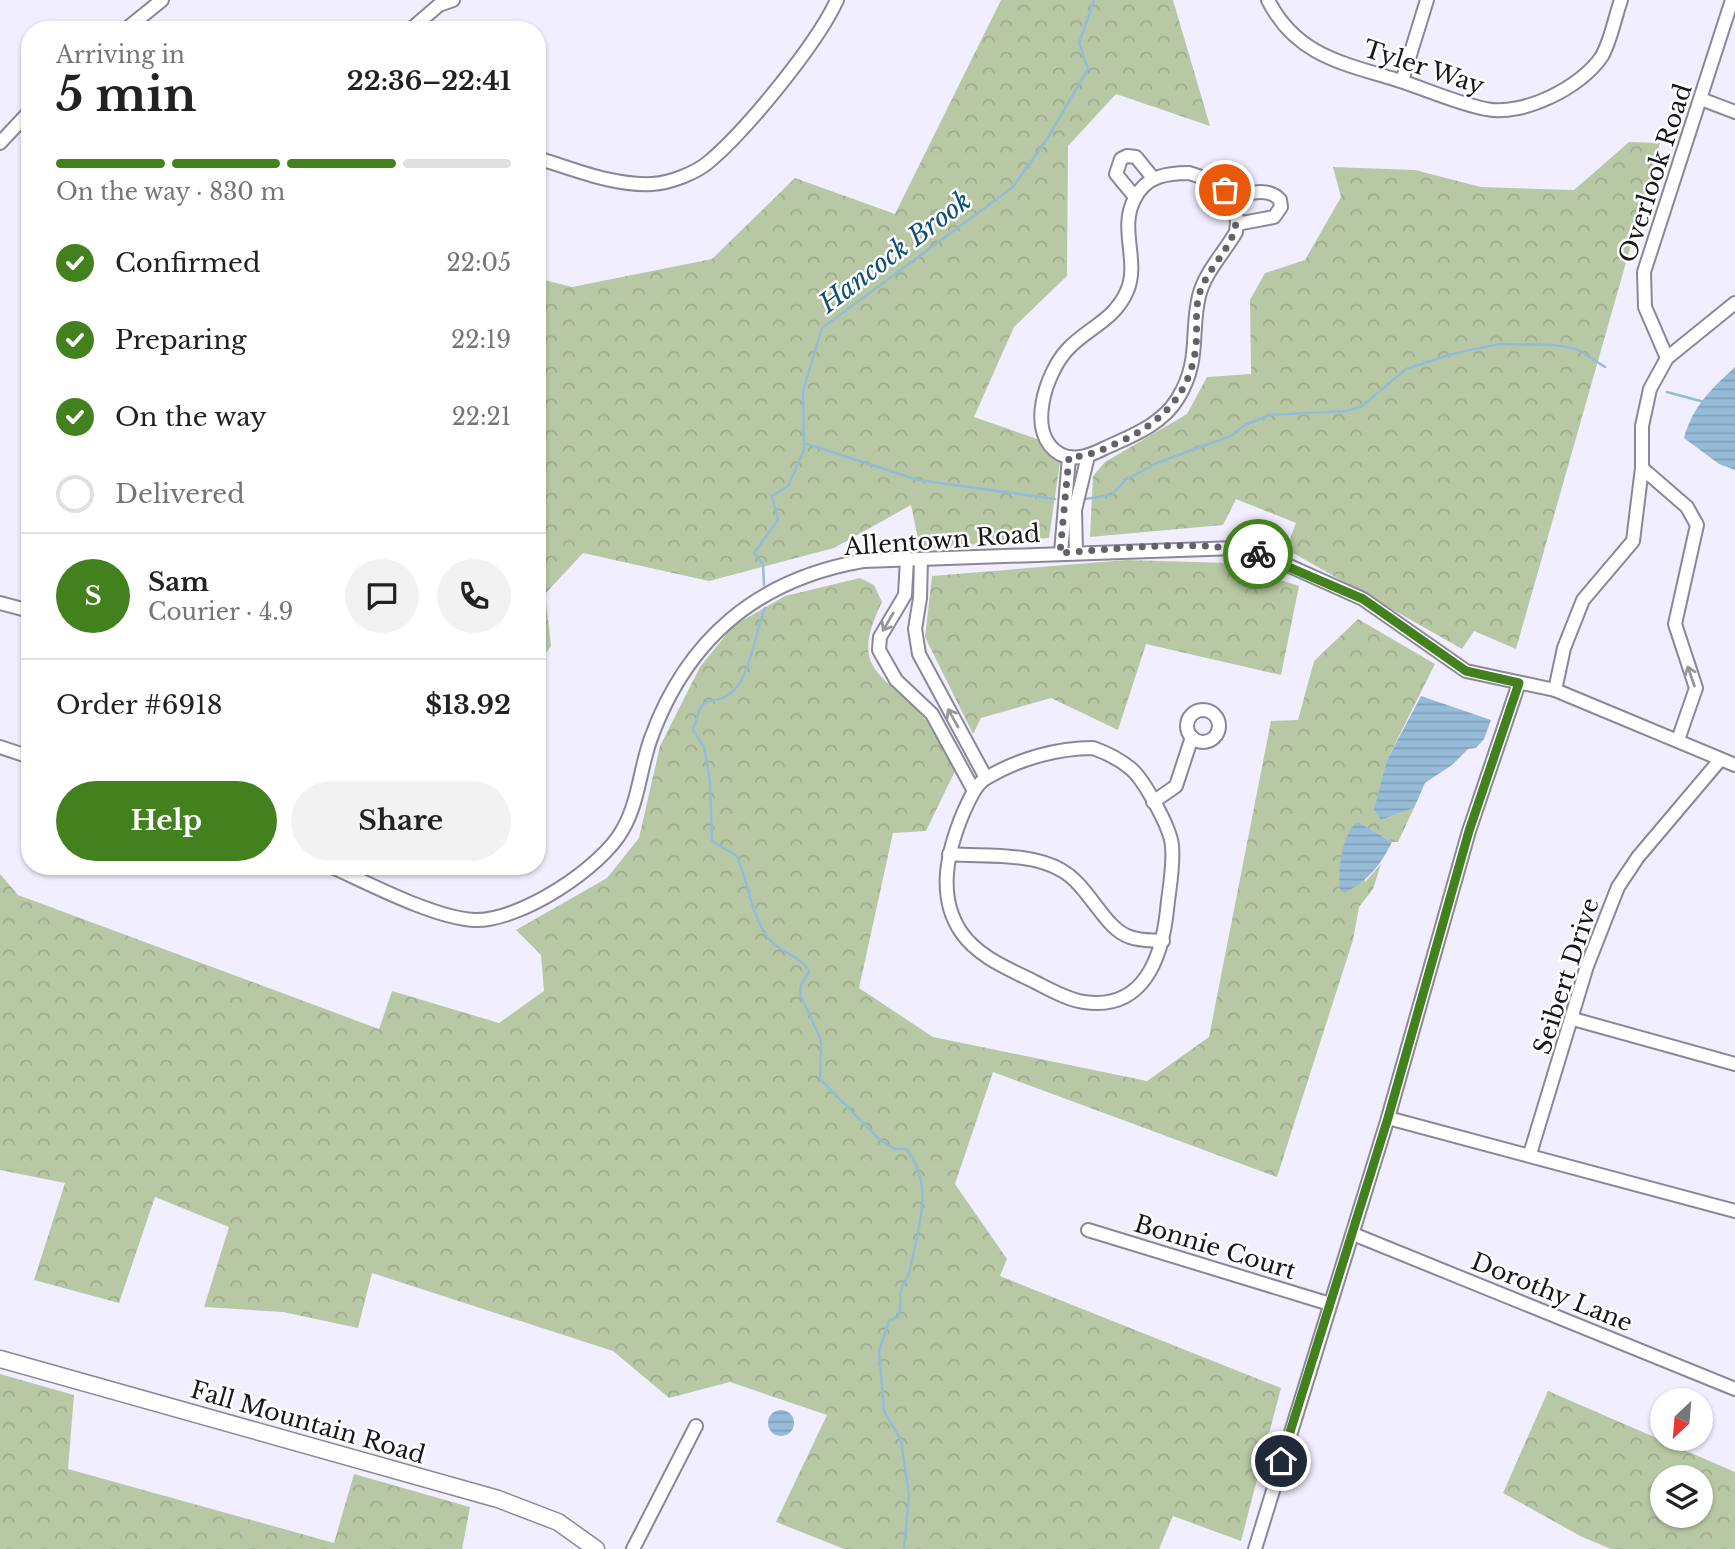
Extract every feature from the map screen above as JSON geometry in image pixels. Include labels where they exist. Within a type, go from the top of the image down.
[{"type":"main road","name":"Fall Mountain Road","points":[[0,1359],[498,1499],[558,1522],[596,1549]]},
{"type":"street","points":[[135,21],[162,0]]},
{"type":"street","points":[[420,21],[439,5],[453,0]]},
{"type":"street","points":[[546,161],[623,183],[655,184],[688,174],[710,162],[807,47],[837,0]]},
{"type":"street","name":"Tyler Way","points":[[1268,0],[1276,16],[1299,41],[1328,59],[1488,110],[1537,104],[1576,82],[1602,55],[1621,0]]},
{"type":"street","points":[[1402,81],[1427,0]]},
{"type":"street","name":"Overlook Road","points":[[1667,358],[1644,307],[1644,272],[1732,0]]},
{"type":"street","points":[[1701,99],[1735,112]]},
{"type":"street","points":[[0,143],[21,121]]},
{"type":"street","points":[[1135,197],[1116,174],[1121,159],[1136,157],[1153,178]]},
{"type":"street","points":[[1189,173],[1209,178],[1225,190],[1233,201],[1236,232],[1200,292],[1195,323],[1196,352],[1177,400],[1164,415],[1141,431],[1088,456],[1069,457],[1054,449],[1042,431],[1046,390],[1068,349],[1108,318],[1126,293],[1132,264],[1129,216],[1135,197],[1153,178],[1189,173]]},
{"type":"street","points":[[1233,201],[1255,192],[1270,193],[1280,200],[1281,207],[1274,217],[1237,224]]},
{"type":"street","points":[[1555,690],[1564,648],[1583,600],[1633,541],[1642,468],[1644,405],[1667,358],[1735,303]]},
{"type":"street","points":[[1076,552],[1075,510],[1088,456]]},
{"type":"street","points":[[1060,553],[1069,457]]},
{"type":"street","points":[[1642,468],[1687,507],[1697,525],[1675,624],[1696,688],[1678,740]]},
{"type":"street","name":"Allentown Road","points":[[350,875],[398,896],[474,920],[503,915],[548,895],[592,865],[622,831],[631,815],[658,720],[691,662],[726,621],[768,594],[817,573],[863,561],[1236,548],[1276,560],[1363,599],[1466,671],[1555,690],[1735,765]]},
{"type":"street","points":[[907,559],[905,595],[880,637],[879,650],[897,680],[920,699],[939,724],[974,790]]},
{"type":"street","points":[[920,559],[920,598],[915,629],[919,654],[986,778]]},
{"type":"street","points":[[0,603],[21,609]]},
{"type":"street","points":[[1255,1549],[1388,1118],[1469,831],[1519,683]]},
{"type":"street","points":[[1153,802],[1176,786],[1192,737]]},
{"type":"street","points":[[0,747],[21,754]]},
{"type":"street","points":[[1093,748],[1110,754],[1133,770],[1153,802],[1173,845],[1163,941],[1158,958],[1149,975],[1125,996],[1083,1002],[1048,989],[984,955],[961,933],[951,912],[947,892],[949,854],[951,842],[974,790],[986,778],[1055,750],[1093,748]]},
{"type":"street","name":"Seibert Drive","points":[[1530,1154],[1598,934],[1618,887],[1638,858],[1720,760]]},
{"type":"street","points":[[949,854],[1035,860],[1061,869],[1085,891],[1121,933],[1163,941]]},
{"type":"street","points":[[1573,1019],[1735,1063]]},
{"type":"street","points":[[1388,1118],[1735,1210]]},
{"type":"street","name":"Bonnie Court","points":[[1088,1230],[1330,1304]]},
{"type":"street","name":"Dorothy Lane","points":[[1353,1234],[1735,1389]]},
{"type":"street","points":[[632,1549],[696,1426]]},
{"type":"green space","points":[[1001,0],[1173,0],[1210,126],[1116,94],[1068,146],[1067,276],[1014,327],[974,417],[1040,440],[1060,462],[1049,538],[920,549],[911,505],[834,548],[709,581],[583,553],[546,593],[546,280],[572,287],[712,259],[795,178],[895,214]]},
{"type":"green space","points":[[1629,142],[1660,143],[1516,649],[1474,631],[1462,649],[1286,549],[1296,523],[1236,499],[1223,525],[1090,537],[1093,476],[1105,462],[1187,414],[1207,377],[1251,374],[1250,300],[1265,273],[1305,260],[1341,197],[1333,167],[1415,170],[1481,187],[1574,190]]},
{"type":"green space","points":[[1126,560],[1229,563],[1299,586],[1281,675],[1146,644],[1118,730],[1051,698],[981,718],[973,734],[925,637],[932,576]]},
{"type":"green space","points":[[860,578],[874,585],[882,602],[868,644],[875,670],[925,719],[955,771],[926,831],[893,833],[859,988],[933,1037],[1147,1081],[1209,1037],[1271,721],[1298,720],[1314,661],[1358,619],[1435,664],[1387,760],[1381,820],[1414,808],[1398,842],[1392,842],[1358,822],[1365,882],[1381,864],[1373,889],[1359,907],[1353,940],[1277,1177],[993,1072],[955,1184],[1007,1259],[1000,1276],[1281,1388],[1241,1541],[1173,1516],[1159,1549],[844,1549],[776,1522],[827,1415],[730,1382],[669,1398],[613,1351],[372,1273],[358,1328],[283,1312],[204,1307],[229,1227],[155,1197],[119,1303],[34,1280],[65,1183],[0,1170],[0,874],[18,895],[379,1029],[392,991],[499,1023],[544,991],[541,955],[516,930],[607,878],[639,838],[660,746],[700,667],[733,626],[785,596]]},
{"type":"green space","points":[[546,603],[551,646],[546,653]]},
{"type":"green space","points":[[0,1374],[74,1395],[68,1469],[334,1543],[354,1474],[470,1507],[462,1549],[0,1549]]},
{"type":"green space","points":[[1548,1391],[1650,1435],[1650,1451],[1687,1451],[1735,1472],[1735,1549],[1611,1549],[1582,1537],[1503,1493]]},
{"type":"water","points":[[1735,367],[1735,470],[1719,464],[1684,438],[1698,407]]},
{"type":"water","points":[[1421,696],[1491,720],[1484,739],[1476,748],[1468,749],[1452,765],[1425,783],[1414,808],[1381,820],[1374,810],[1387,760]]},
{"type":"water","points":[[1358,822],[1392,842],[1372,872],[1344,893],[1340,890],[1340,863],[1344,843],[1352,827]]},
{"type":"water","points":[[781,1410],[790,1414],[794,1423],[790,1432],[781,1436],[772,1432],[768,1423],[772,1414]]},
{"type":"waterway","name":"Hancock Brook","points":[[764,585],[763,564],[754,553],[778,520],[772,496],[788,486],[804,450],[803,391],[822,328],[1013,187],[1047,139],[1088,69],[1079,43],[1094,0]]},
{"type":"waterway","points":[[1085,499],[1112,495],[1125,480],[1159,462],[1231,436],[1245,425],[1269,415],[1346,411],[1362,406],[1406,369],[1452,354],[1499,344],[1554,345],[1577,349],[1605,367]]},
{"type":"waterway","points":[[1667,392],[1704,402]]},
{"type":"waterway","points":[[804,443],[918,480],[1055,499]]},
{"type":"waterway","name":"Hancock Brook","points":[[765,608],[748,666],[741,680],[733,691],[722,698],[707,701],[700,708],[693,730],[704,747],[710,782],[712,841],[737,856],[754,909],[768,938],[802,962],[809,972],[801,985],[800,994],[821,1040],[820,1079],[880,1140],[895,1149],[906,1149],[915,1162],[920,1177],[922,1208],[909,1273],[901,1290],[898,1317],[889,1321],[879,1351],[884,1411],[901,1440],[909,1496],[904,1549]]},
{"type":"way so far","points":[[1225,190],[1233,201],[1236,232],[1200,292],[1195,323],[1196,352],[1189,375],[1177,400],[1164,415],[1141,431],[1088,456],[1069,457],[1060,553],[1199,547],[1236,548],[1258,554]]},
{"type":"route","points":[[1258,554],[1363,599],[1466,671],[1519,683],[1469,831],[1388,1118],[1281,1461]]}]
